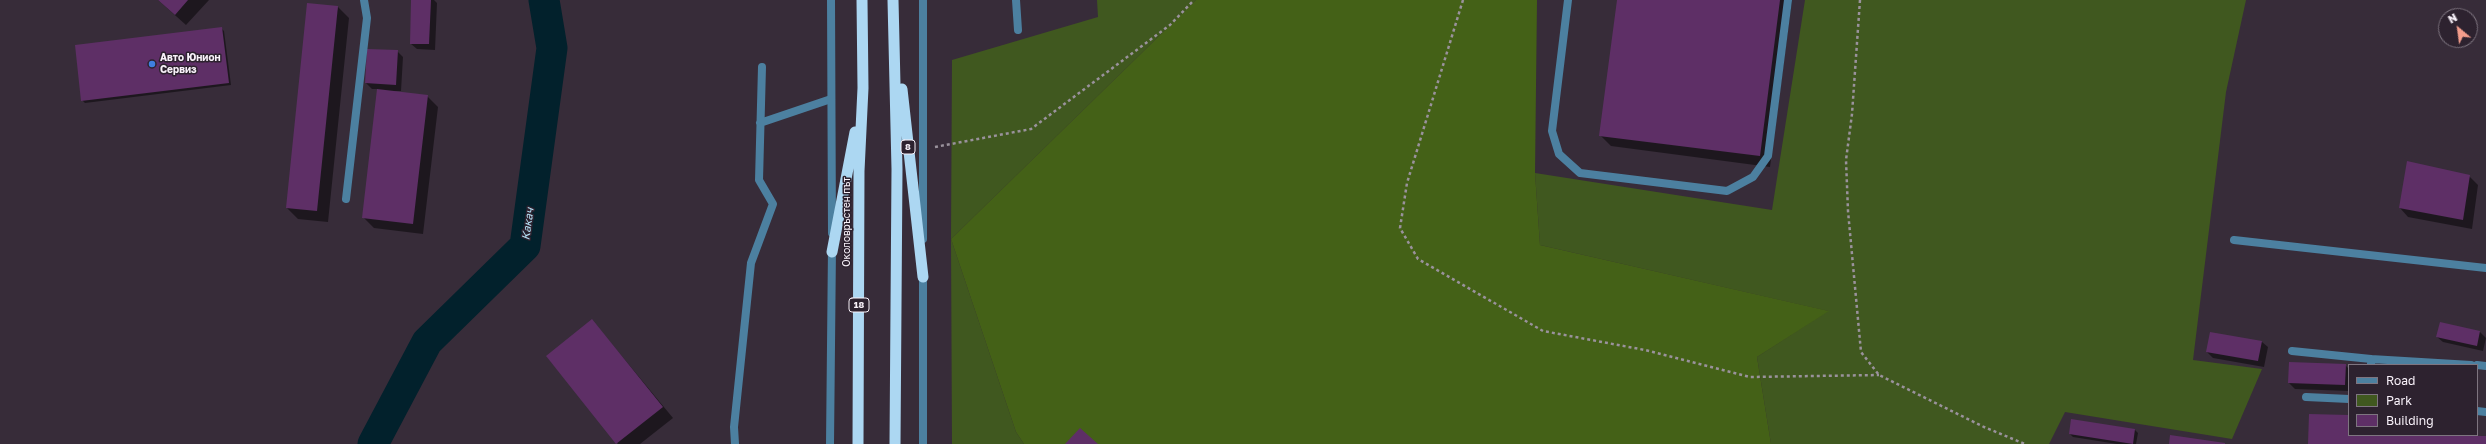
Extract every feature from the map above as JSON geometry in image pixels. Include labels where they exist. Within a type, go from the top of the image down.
[{"type":"highway","name":"Околовръстен път","points":[[858,444],[859,171],[863,88],[862,0]]},
{"type":"highway","name":"8","points":[[893,0],[893,17],[923,277]]},
{"type":"highway","points":[[893,17],[897,169],[895,444]]},
{"type":"highway","points":[[832,252],[863,88]]},
{"type":"street","points":[[346,199],[367,18],[364,0]]},
{"type":"street","points":[[830,444],[832,252],[831,0]]},
{"type":"street","points":[[923,0],[923,277]]},
{"type":"street","points":[[1016,0],[1018,30]]},
{"type":"street","points":[[1568,0],[1552,131],[1559,154],[1580,173],[1727,191],[1753,177],[1768,156],[1788,0]]},
{"type":"street","points":[[735,444],[734,427],[751,263],[773,204],[759,180],[762,67]]},
{"type":"street","points":[[760,123],[831,99]]},
{"type":"street","points":[[2234,240],[2486,268]]},
{"type":"street","name":"8","points":[[923,277],[924,444]]},
{"type":"street","points":[[2292,351],[2371,362],[2438,364]]},
{"type":"street","points":[[2306,397],[2348,399]]},
{"type":"path","points":[[923,150],[1031,129],[1170,25],[1194,0]]},
{"type":"path","points":[[1463,0],[1407,183],[1400,228],[1418,259],[1543,331],[1645,350],[1750,377],[1879,375]]},
{"type":"path","points":[[1860,0],[1852,114],[1846,160],[1848,210],[1861,352],[1879,375],[1984,427],[2025,444]]},
{"type":"green space","points":[[1097,0],[1196,0],[951,239],[952,60],[1098,17]]},
{"type":"green space","points":[[1196,0],[1537,0],[1535,173],[1540,245],[1829,311],[1757,357],[1771,444],[1024,444],[1016,432],[951,239]]},
{"type":"green space","points":[[1805,0],[2246,0],[2226,92],[2193,360],[2262,369],[2232,439],[2065,412],[2049,444],[1771,444],[1757,357],[1828,311],[1540,245],[1535,173],[1772,210]]},
{"type":"green space","points":[[951,239],[1016,432],[1024,444],[952,444]]},
{"type":"building","points":[[158,0],[188,0],[175,15]]},
{"type":"building","points":[[411,0],[431,0],[429,44],[410,44]]},
{"type":"building","points":[[1617,0],[1780,0],[1760,156],[1599,136]]},
{"type":"building","points":[[307,3],[338,6],[317,211],[286,208]]},
{"type":"building","name":"Авто Юнион Сервиз","points":[[222,27],[229,83],[81,101],[75,45]]},
{"type":"building","points":[[367,49],[398,50],[396,85],[365,83]]},
{"type":"building","points":[[377,89],[428,95],[413,224],[362,218]]},
{"type":"building","points":[[2407,161],[2470,175],[2463,220],[2399,208]]},
{"type":"building","points":[[592,319],[663,407],[616,444],[546,356]]},
{"type":"building","points":[[2440,322],[2480,331],[2477,346],[2436,337]]},
{"type":"building","points":[[2210,332],[2262,341],[2258,361],[2206,352]]},
{"type":"building","points":[[2289,362],[2346,364],[2345,385],[2288,383]]},
{"type":"building","points":[[2309,414],[2348,415],[2348,436],[2486,436],[2486,444],[2308,444]]},
{"type":"building","points":[[2071,419],[2135,429],[2133,444],[2069,434]]},
{"type":"building","points":[[1080,428],[1098,444],[1065,444]]},
{"type":"building","points":[[2170,435],[2225,443],[2225,444],[2169,444]]},
{"type":"waterway","name":"Какач","points":[[373,444],[427,342],[525,246],[552,48],[544,0]]},
{"type":"place","name":"Авто Юнион Сервиз","points":[[152,64]]}]
